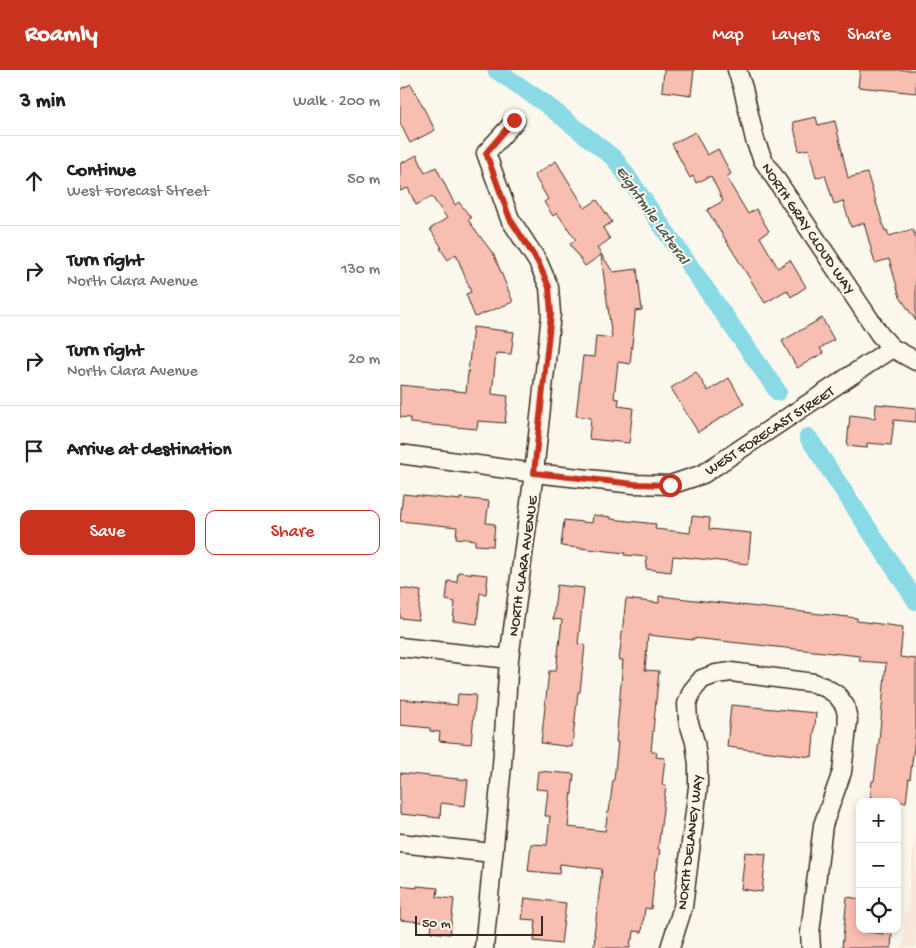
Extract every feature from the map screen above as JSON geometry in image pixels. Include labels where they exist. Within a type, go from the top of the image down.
[{"type":"street","name":"NORTH GRAY CLOUD WAY","points":[[737,70],[744,88],[755,140],[763,160],[880,335],[892,348]]},
{"type":"street","name":"NORTH CLARA AVENUE","points":[[484,948],[502,765],[509,659],[534,473],[551,314],[549,287],[538,262],[510,219],[486,153],[514,120]]},
{"type":"street","points":[[892,348],[916,362]]},
{"type":"street","name":"WEST FORECAST STREET","points":[[400,454],[534,473],[634,484],[670,485],[703,474],[892,348]]},
{"type":"street","points":[[400,647],[509,659]]},
{"type":"street","name":"NORTH DELANEY WAY","points":[[670,948],[683,907],[698,787],[695,742],[688,720],[687,704],[692,691],[702,679],[716,674],[731,672],[814,683],[837,695],[845,706],[848,720],[842,772],[823,825],[810,934],[811,948]]},
{"type":"street","points":[[400,843],[492,853]]},
{"type":"shaded area","points":[[916,831],[916,948],[902,948]]},
{"type":"building","points":[[664,70],[694,70],[691,95],[662,91]]},
{"type":"building","points":[[860,70],[916,70],[916,93],[858,87]]},
{"type":"building","points":[[411,84],[435,130],[410,143],[400,123],[400,89]]},
{"type":"building","points":[[816,117],[818,125],[835,121],[848,178],[867,173],[885,231],[887,230],[889,236],[913,229],[916,240],[916,321],[900,297],[889,259],[875,263],[864,223],[851,227],[843,201],[834,204],[825,175],[816,178],[809,149],[799,151],[793,122]]},
{"type":"building","points":[[695,132],[707,155],[718,149],[731,174],[726,177],[748,214],[756,209],[769,231],[760,237],[778,268],[790,260],[806,287],[791,297],[787,290],[765,303],[707,210],[723,201],[711,176],[696,183],[693,176],[690,178],[672,144]]},
{"type":"building","points":[[417,155],[425,173],[436,167],[455,205],[459,202],[471,218],[468,220],[494,255],[513,302],[475,317],[466,294],[471,292],[456,254],[448,260],[430,229],[447,218],[432,197],[416,205],[408,188],[400,191],[400,164]]},
{"type":"building","points":[[556,161],[585,208],[597,200],[612,222],[603,228],[610,239],[597,248],[613,272],[637,269],[642,310],[635,311],[630,364],[618,362],[614,398],[619,399],[618,406],[633,408],[629,443],[589,439],[591,418],[576,416],[583,356],[594,357],[596,336],[612,338],[601,255],[585,266],[570,244],[576,240],[557,213],[553,216],[544,202],[548,199],[534,175]]},
{"type":"building","points":[[822,318],[834,340],[820,348],[823,353],[797,368],[782,341]]},
{"type":"building","points":[[473,327],[514,332],[511,354],[496,353],[492,394],[508,396],[505,423],[478,421],[477,429],[410,423],[410,418],[400,417],[400,385],[466,392]]},
{"type":"building","points":[[696,372],[708,391],[729,378],[744,404],[698,432],[671,388]]},
{"type":"building","points":[[876,404],[916,408],[916,422],[894,420],[891,445],[867,443],[867,448],[847,446],[850,415],[875,418]]},
{"type":"building","points":[[403,494],[489,501],[486,523],[495,524],[493,546],[475,545],[475,540],[456,538],[457,527],[400,521]]},
{"type":"building","points":[[593,515],[656,524],[655,529],[690,533],[692,516],[710,518],[709,529],[751,533],[748,564],[673,556],[671,572],[646,569],[647,557],[561,546],[564,520],[592,523]]},
{"type":"building","points":[[458,572],[488,575],[486,594],[480,593],[477,624],[453,621],[455,602],[446,600],[448,581],[457,582]]},
{"type":"building","points":[[557,585],[584,588],[578,644],[585,645],[572,747],[541,743],[549,671],[556,671],[562,620],[553,619]]},
{"type":"building","points":[[400,588],[421,591],[418,620],[400,618]]},
{"type":"building","points":[[659,596],[857,618],[857,621],[903,627],[900,657],[916,659],[916,730],[906,802],[901,802],[901,798],[870,798],[879,741],[886,663],[859,661],[860,656],[648,635],[645,670],[659,671],[651,751],[657,752],[656,757],[665,758],[662,785],[666,785],[658,849],[660,850],[657,870],[655,870],[651,909],[645,908],[642,932],[634,931],[630,948],[594,948],[602,869],[560,864],[559,874],[528,871],[531,844],[547,845],[550,816],[545,816],[548,790],[536,789],[538,771],[574,774],[568,827],[605,831],[614,780],[618,742],[616,742],[623,660],[619,660],[626,599],[659,603]]},
{"type":"building","points":[[458,694],[476,695],[471,744],[439,741],[440,732],[430,731],[430,728],[400,725],[400,699],[457,705]]},
{"type":"building","points":[[731,705],[816,713],[812,757],[727,747]]},
{"type":"building","points":[[400,773],[468,780],[465,806],[441,803],[440,818],[400,814]]},
{"type":"building","points":[[745,852],[766,854],[762,892],[741,889]]},
{"type":"building","points":[[400,886],[438,888],[437,897],[454,899],[450,934],[431,932],[432,923],[400,920]]},
{"type":"building","points":[[847,897],[856,898],[856,933],[892,935],[891,948],[842,948]]},
{"type":"building","points":[[525,898],[566,903],[561,944],[534,941],[536,920],[522,919]]},
{"type":"waterway","name":"Eightmile Lateral","points":[[496,70],[543,102],[615,159],[778,392]]},
{"type":"waterway","name":"Eightmile Lateral","points":[[808,437],[916,601]]},
{"type":"route","points":[[514,120],[486,153],[510,219],[538,262],[549,287],[551,314],[534,473],[634,484],[670,485]]}]
